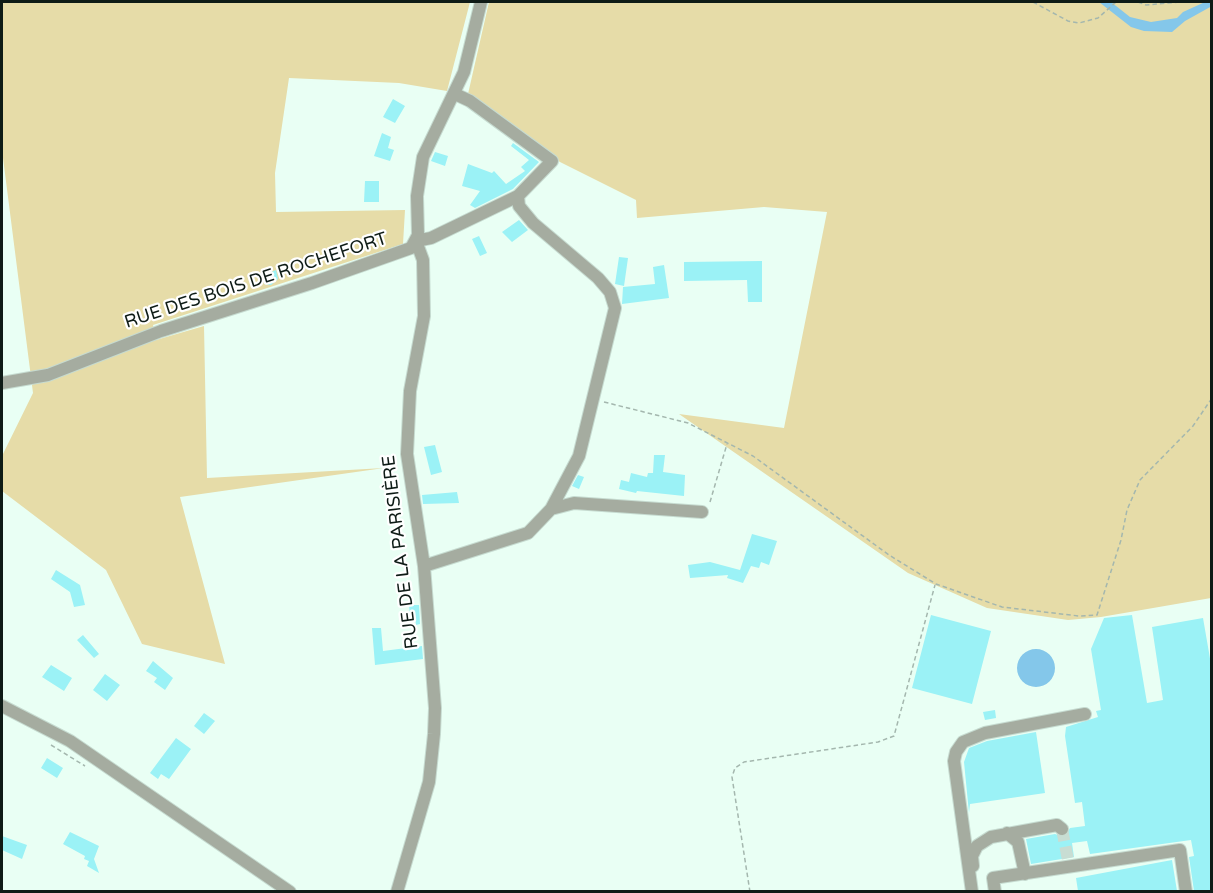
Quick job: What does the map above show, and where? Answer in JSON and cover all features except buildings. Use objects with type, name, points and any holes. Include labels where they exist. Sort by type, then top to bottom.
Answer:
[{"type":"street","name":"RUE DES BOIS DE ROCHEFORT","points":[[2,383],[33,380],[161,331],[385,259],[411,248],[416,242],[418,182],[423,157],[464,72],[481,2]]},
{"type":"street","points":[[416,242],[431,238],[518,196],[552,160],[470,101],[455,94]]},
{"type":"street","points":[[424,566],[528,533],[551,509],[579,456],[615,308],[610,292],[598,278],[533,223],[519,206],[518,196]]},
{"type":"street","name":"RUE DE LA PARISIÈRE","points":[[397,891],[423,806],[433,758],[435,708],[424,566],[406,454],[410,391],[424,316],[423,260],[416,242]]},
{"type":"street","points":[[551,509],[574,503],[702,512]]},
{"type":"street","points":[[2,706],[70,741],[290,891]]},
{"type":"street","points":[[973,891],[954,761],[963,742],[985,733],[1085,714]]},
{"type":"street","points":[[973,891],[972,856],[977,846],[991,837],[1007,833],[1057,825],[1062,829]]},
{"type":"street","points":[[1007,833],[1012,836],[1020,848],[1025,873]]},
{"type":"street","points":[[995,891],[993,878],[1068,863],[1180,849],[1186,891]]},
{"type":"path","points":[[1033,2],[1068,21],[1079,23],[1098,18],[1116,2]]},
{"type":"path","points":[[1138,2],[1146,5],[1180,2]]},
{"type":"path","points":[[593,398],[619,408],[688,423],[753,456],[889,555],[936,584],[1002,607],[1079,616],[1097,615],[1121,540],[1127,510],[1140,480],[1193,426],[1212,398]]},
{"type":"path","points":[[702,512],[712,499],[728,443]]},
{"type":"path","points":[[750,891],[732,777],[735,768],[744,762],[878,742],[894,736],[936,584]]},
{"type":"shaded area","points":[[2,2],[470,2],[447,91],[399,83],[289,78],[275,173],[276,212],[405,210],[403,244],[153,325],[156,340],[204,326],[207,478],[384,468],[180,497],[225,664],[142,644],[106,570],[2,491],[2,456],[33,393],[2,150]]},
{"type":"shaded area","points":[[489,2],[1211,2],[1211,598],[1101,617],[1068,620],[987,608],[908,573],[679,414],[784,428],[827,212],[764,207],[637,218],[636,200],[560,162],[468,94]]},
{"type":"water","points":[[1099,2],[1111,2],[1130,17],[1151,22],[1177,18],[1183,12],[1205,2],[1211,2],[1212,6],[1185,21],[1172,32],[1144,31],[1131,27]]},
{"type":"water","points":[[1036,649],[1043,650],[1049,655],[1054,661],[1054,675],[1049,681],[1043,686],[1036,687],[1029,686],[1023,681],[1018,675],[1017,668],[1018,661],[1023,655],[1029,650]]},
{"type":"tunnel","points":[[1062,829],[1068,860]]}]
